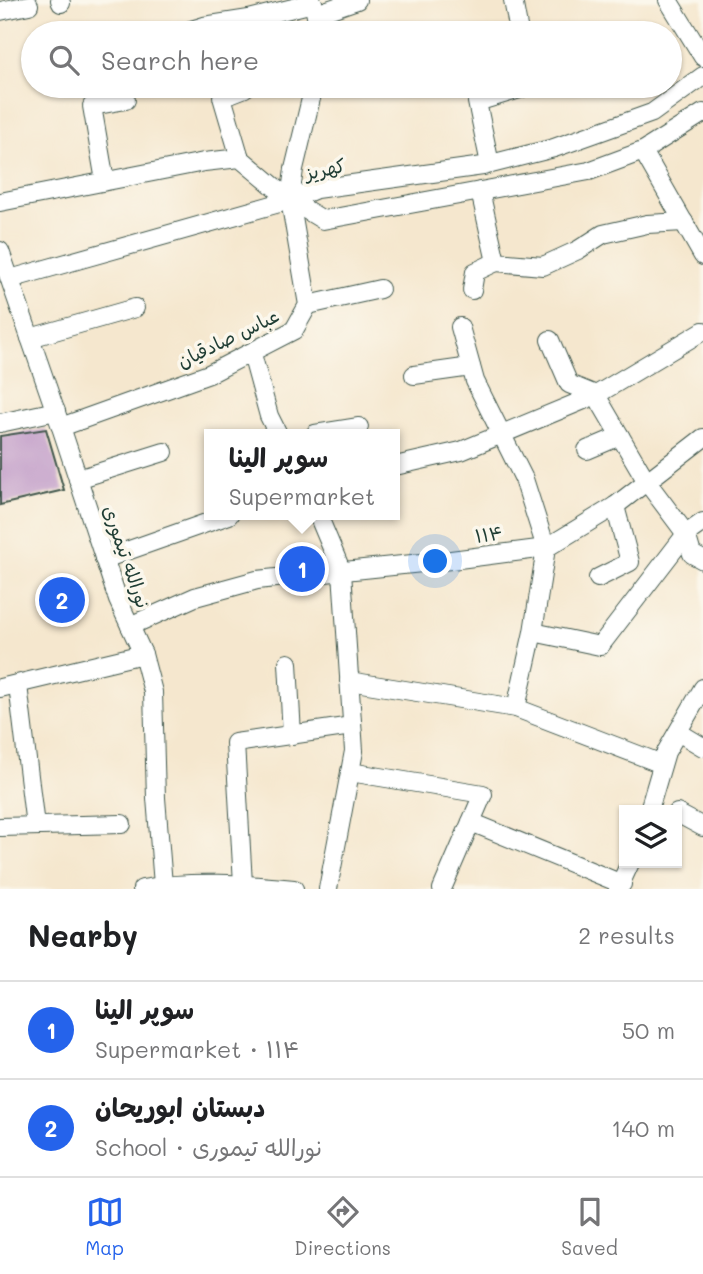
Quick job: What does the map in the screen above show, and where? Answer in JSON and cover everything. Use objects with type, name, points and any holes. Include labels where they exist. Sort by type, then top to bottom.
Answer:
[{"type":"street","points":[[236,21],[357,0]]},
{"type":"street","points":[[513,0],[517,21]]},
{"type":"street","points":[[668,0],[681,21]]},
{"type":"street","points":[[0,11],[29,5]]},
{"type":"street","points":[[682,23],[703,57]]},
{"type":"street","name":"کهریز","points":[[682,85],[703,76]]},
{"type":"street","points":[[222,98],[240,158],[290,200]]},
{"type":"street","points":[[311,98],[294,169],[290,200],[308,305],[380,289]]},
{"type":"street","points":[[490,98],[477,102],[490,164]]},
{"type":"street","name":"کهریز","points":[[290,200],[316,189],[490,164],[554,148],[652,113],[662,98]]},
{"type":"street","points":[[105,181],[92,106],[126,100]]},
{"type":"street","name":"کهریز","points":[[290,200],[323,220],[589,171],[643,151],[703,113]]},
{"type":"street","points":[[643,151],[703,256]]},
{"type":"street","points":[[0,202],[204,162],[240,158]]},
{"type":"street","points":[[480,191],[496,262]]},
{"type":"street","points":[[10,279],[290,200]]},
{"type":"street","points":[[472,290],[475,272],[496,262],[543,266],[578,250],[603,234],[647,224],[684,222]]},
{"type":"street","name":"نورالله تیموری","points":[[0,251],[118,600],[143,654],[153,692],[156,798],[163,886]]},
{"type":"street","name":"عباس صادقیان","points":[[0,423],[58,419],[209,374],[295,330],[308,305]]},
{"type":"street","points":[[30,338],[135,308]]},
{"type":"street","points":[[460,327],[475,382],[524,479],[546,548],[533,632],[516,708]]},
{"type":"street","points":[[400,465],[460,451],[596,395],[703,331]]},
{"type":"street","points":[[550,340],[569,384],[596,395],[647,482],[686,534],[692,554],[703,560]]},
{"type":"street","points":[[252,354],[276,429]]},
{"type":"street","points":[[414,375],[471,367]]},
{"type":"street","points":[[342,429],[359,426]]},
{"type":"street","points":[[587,450],[620,436]]},
{"type":"street","name":"۱۱۴","points":[[130,626],[195,597],[257,580],[546,548],[615,506],[703,438]]},
{"type":"street","points":[[78,480],[164,452]]},
{"type":"street","points":[[598,578],[630,562],[615,506]]},
{"type":"street","points":[[104,559],[215,520]]},
{"type":"street","points":[[320,520],[341,572],[354,751],[328,889]]},
{"type":"street","points":[[533,632],[600,646],[686,534],[703,522]]},
{"type":"street","points":[[35,826],[9,687],[143,654]]},
{"type":"street","points":[[288,663],[292,735]]},
{"type":"street","points":[[349,681],[516,708],[662,764]]},
{"type":"street","points":[[650,805],[666,752],[703,688]]},
{"type":"street","points":[[243,884],[235,743],[352,726]]},
{"type":"street","points":[[678,732],[703,747]]},
{"type":"street","points":[[350,772],[483,794],[442,889]]},
{"type":"street","points":[[682,816],[703,827]]},
{"type":"street","points":[[471,822],[620,887],[628,868]]},
{"type":"street","points":[[0,827],[122,824]]},
{"type":"street","points":[[142,889],[223,883],[294,889]]},
{"type":"building","points":[[46,429],[64,490],[0,505],[0,436]]},
{"type":"place","name":"سوپر الینا","points":[[302,569]]},
{"type":"place","name":"دبستان ابوریحان","points":[[62,600]]}]
